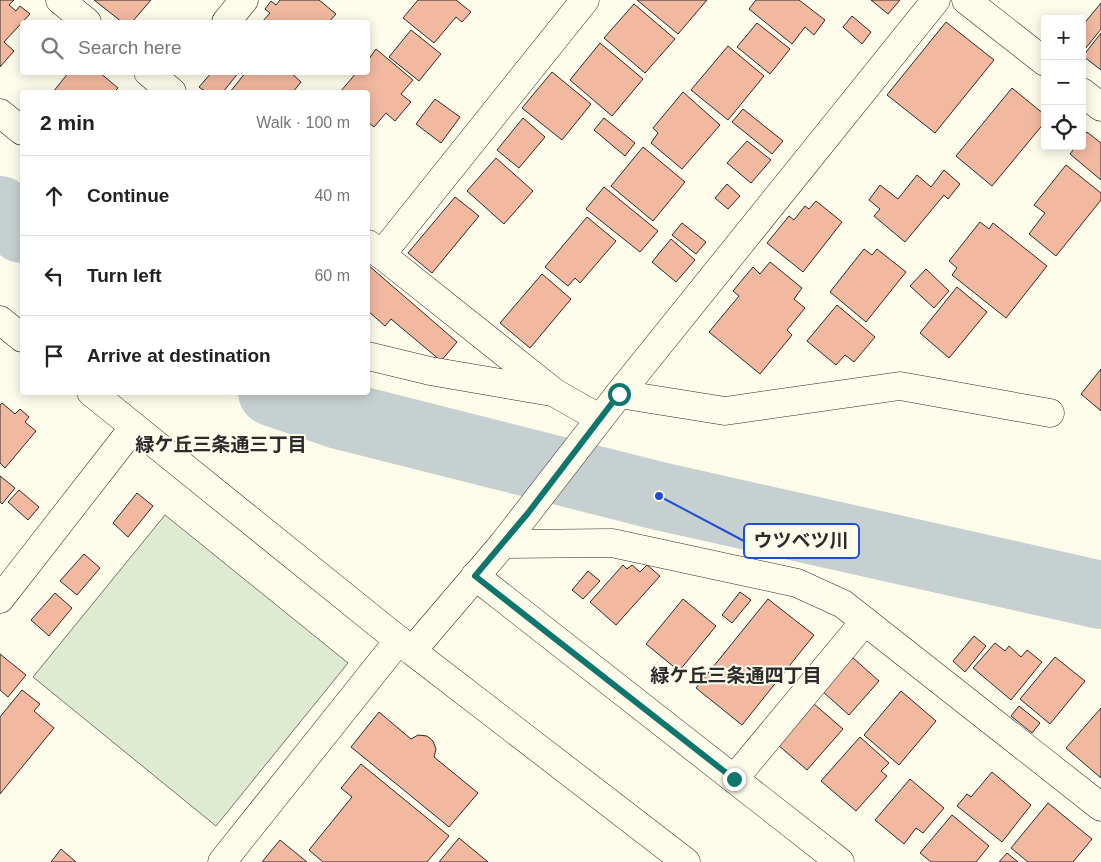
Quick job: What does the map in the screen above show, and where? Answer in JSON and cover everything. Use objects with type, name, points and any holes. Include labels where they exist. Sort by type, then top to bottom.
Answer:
[{"type":"street","points":[[60,0],[85,20]]},
{"type":"street","points":[[228,20],[244,0]]},
{"type":"street","points":[[585,0],[374,249],[555,393],[593,426]]},
{"type":"street","points":[[222,862],[405,646],[475,576],[503,544],[593,426],[936,0]]},
{"type":"street","points":[[966,0],[1042,60]]},
{"type":"street","points":[[154,75],[176,85]]},
{"type":"street","points":[[1086,95],[1101,107]]},
{"type":"street","points":[[0,113],[20,129]]},
{"type":"street","points":[[0,320],[20,336]]},
{"type":"street","points":[[370,356],[430,371],[555,393]]},
{"type":"street","points":[[619,394],[725,411],[900,386],[1050,413]]},
{"type":"street","points":[[95,395],[405,646],[655,852],[686,862]]},
{"type":"street","points":[[0,598],[134,427]]},
{"type":"street","points":[[503,544],[612,543],[797,583],[843,604],[1101,807]]},
{"type":"street","points":[[475,576],[840,862]]},
{"type":"street","points":[[734,779],[865,621]]},
{"type":"green space","points":[[165,515],[348,663],[216,826],[33,677]]},
{"type":"building","points":[[0,0],[14,0],[9,5],[16,11],[20,6],[30,14],[24,20],[20,20],[20,25],[4,42],[14,51],[0,67]]},
{"type":"building","points":[[94,0],[151,0],[134,20],[119,20]]},
{"type":"building","points":[[280,0],[319,0],[336,14],[331,20],[264,20],[270,13],[265,9],[271,1],[276,5]]},
{"type":"building","points":[[418,0],[456,0],[471,12],[462,22],[456,17],[434,43],[403,18]]},
{"type":"building","points":[[637,0],[707,0],[678,34]]},
{"type":"building","points":[[756,0],[799,0],[825,20],[814,35],[805,27],[792,44],[749,9]]},
{"type":"building","points":[[871,0],[900,0],[888,14]]},
{"type":"building","points":[[1101,3],[1101,29],[1086,48],[1086,21]]},
{"type":"building","points":[[634,4],[675,39],[645,73],[604,38]]},
{"type":"building","points":[[852,16],[871,32],[862,44],[843,27]]},
{"type":"building","points":[[946,22],[994,60],[935,133],[887,95]]},
{"type":"building","points":[[757,23],[790,49],[770,74],[737,47]]},
{"type":"building","points":[[411,30],[441,54],[419,81],[389,57]]},
{"type":"building","points":[[1101,33],[1101,70],[1086,58],[1086,52]]},
{"type":"building","points":[[600,43],[643,79],[612,116],[570,80]]},
{"type":"building","points":[[728,46],[764,76],[728,120],[691,90]]},
{"type":"building","points":[[376,49],[413,80],[401,94],[411,102],[395,121],[386,113],[374,127],[370,124],[370,90],[342,90],[354,75],[370,75],[370,57]]},
{"type":"building","points":[[552,72],[591,104],[562,140],[522,108]]},
{"type":"building","points":[[67,75],[103,75],[118,88],[116,90],[55,90]]},
{"type":"building","points":[[209,75],[237,75],[225,90],[203,90],[199,87]]},
{"type":"building","points":[[244,75],[293,75],[301,82],[295,90],[232,90]]},
{"type":"building","points":[[1012,88],[1041,112],[1041,127],[992,186],[956,156]]},
{"type":"building","points":[[683,92],[720,125],[682,169],[651,143],[658,133],[653,128]]},
{"type":"building","points":[[435,99],[460,117],[441,143],[416,124]]},
{"type":"building","points":[[743,109],[783,141],[772,154],[732,122]]},
{"type":"building","points":[[523,118],[545,137],[519,168],[497,150]]},
{"type":"building","points":[[604,118],[635,143],[625,156],[594,130]]},
{"type":"building","points":[[1087,132],[1101,143],[1101,180],[1070,154],[1073,150],[1086,150]]},
{"type":"building","points":[[747,141],[771,160],[751,183],[727,163]]},
{"type":"building","points":[[643,147],[685,182],[653,221],[611,186]]},
{"type":"building","points":[[496,158],[533,191],[504,224],[467,191]]},
{"type":"building","points":[[1066,165],[1101,193],[1101,200],[1056,256],[1029,234],[1045,213],[1034,205]]},
{"type":"building","points":[[944,170],[960,184],[948,199],[944,195],[905,242],[874,216],[880,209],[869,200],[880,185],[898,199],[917,175],[931,187]]},
{"type":"building","points":[[727,184],[740,196],[728,209],[715,198]]},
{"type":"building","points":[[604,187],[658,231],[640,252],[586,209]]},
{"type":"building","points":[[455,197],[479,216],[432,273],[408,253]]},
{"type":"building","points":[[816,201],[842,222],[803,272],[767,243],[789,216],[794,220],[805,206],[809,209]]},
{"type":"building","points":[[587,217],[616,241],[580,283],[575,278],[568,286],[545,267]]},
{"type":"building","points":[[980,222],[989,229],[993,223],[1047,266],[1006,318],[952,275],[957,268],[949,261]]},
{"type":"building","points":[[682,223],[706,242],[696,254],[672,235]]},
{"type":"building","points":[[671,239],[695,260],[676,282],[652,262]]},
{"type":"building","points":[[864,249],[872,255],[877,249],[906,272],[866,322],[830,292]]},
{"type":"building","points":[[770,262],[802,288],[794,299],[805,308],[787,330],[792,335],[760,374],[709,332],[739,296],[733,291],[753,267],[760,274]]},
{"type":"building","points":[[370,267],[457,342],[441,361],[391,319],[385,326],[370,313]]},
{"type":"building","points":[[926,269],[949,291],[934,308],[910,286]]},
{"type":"building","points":[[542,274],[571,299],[530,348],[500,323]]},
{"type":"building","points":[[957,287],[987,312],[949,358],[920,333]]},
{"type":"building","points":[[837,305],[875,337],[854,362],[845,355],[836,365],[807,341]]},
{"type":"building","points":[[1101,369],[1101,411],[1081,394]]},
{"type":"building","points":[[2,403],[15,414],[20,409],[29,417],[25,422],[36,431],[5,468],[0,463],[0,405]]},
{"type":"building","points":[[0,476],[15,488],[2,504],[0,502]]},
{"type":"building","points":[[19,490],[39,507],[28,520],[8,502]]},
{"type":"building","points":[[137,493],[153,506],[128,537],[113,523]]},
{"type":"building","points":[[84,554],[100,568],[77,595],[60,581]]},
{"type":"building","points":[[623,565],[627,569],[632,565],[640,572],[647,565],[660,576],[616,625],[590,602]]},
{"type":"building","points":[[588,571],[600,581],[583,599],[572,590]]},
{"type":"building","points":[[740,592],[751,600],[732,623],[722,615]]},
{"type":"building","points":[[55,593],[72,608],[49,636],[31,620]]},
{"type":"building","points":[[683,599],[716,626],[679,671],[646,644]]},
{"type":"building","points":[[768,599],[814,635],[742,725],[696,688]]},
{"type":"building","points":[[974,636],[986,646],[965,672],[953,661]]},
{"type":"building","points":[[995,643],[1005,651],[1009,646],[1021,657],[1027,650],[1042,662],[1011,700],[973,668]]},
{"type":"building","points":[[0,654],[26,675],[8,697],[0,690]]},
{"type":"building","points":[[852,657],[879,681],[849,715],[822,691]]},
{"type":"building","points":[[1055,657],[1085,681],[1050,724],[1020,699]]},
{"type":"building","points":[[22,690],[40,704],[34,711],[54,728],[0,794],[0,717]]},
{"type":"building","points":[[901,691],[936,721],[899,765],[864,735]]},
{"type":"building","points":[[814,704],[843,729],[807,770],[778,745]]},
{"type":"building","points":[[1019,706],[1040,723],[1032,733],[1011,716]]},
{"type":"building","points":[[1101,708],[1101,778],[1066,748]]},
{"type":"building","points":[[379,712],[411,739],[418,735],[427,736],[433,741],[436,749],[434,757],[478,793],[449,827],[351,747]]},
{"type":"building","points":[[860,737],[889,763],[881,771],[887,776],[856,811],[821,781]]},
{"type":"building","points":[[361,764],[449,836],[427,862],[323,862],[309,850],[352,797],[341,788]]},
{"type":"building","points":[[992,772],[1031,805],[1002,842],[957,806],[967,794],[971,797]]},
{"type":"building","points":[[910,779],[944,808],[923,833],[916,828],[904,844],[875,820]]},
{"type":"building","points":[[1048,803],[1092,839],[1073,862],[1028,862],[1011,848]]},
{"type":"building","points":[[952,815],[989,846],[976,862],[931,862],[920,853]]},
{"type":"building","points":[[459,838],[488,862],[439,862]]},
{"type":"building","points":[[280,840],[307,862],[262,862]]},
{"type":"building","points":[[61,849],[76,862],[51,862]]},
{"type":"building","points":[[1007,853],[1018,862],[999,862]]},
{"type":"waterway","points":[[0,210],[20,227]]},
{"type":"waterway","points":[[281,395],[339,415],[659,496],[1101,595]]},
{"type":"place","name":"ウツベツ川","points":[[659,496]]},
{"type":"district","name":"緑ケ丘三条通三丁目","points":[[221,444]]},
{"type":"district","name":"緑ケ丘三条通四丁目","points":[[736,675]]},
{"type":"route","points":[[619,394],[528,513],[475,576],[734,779]]}]
